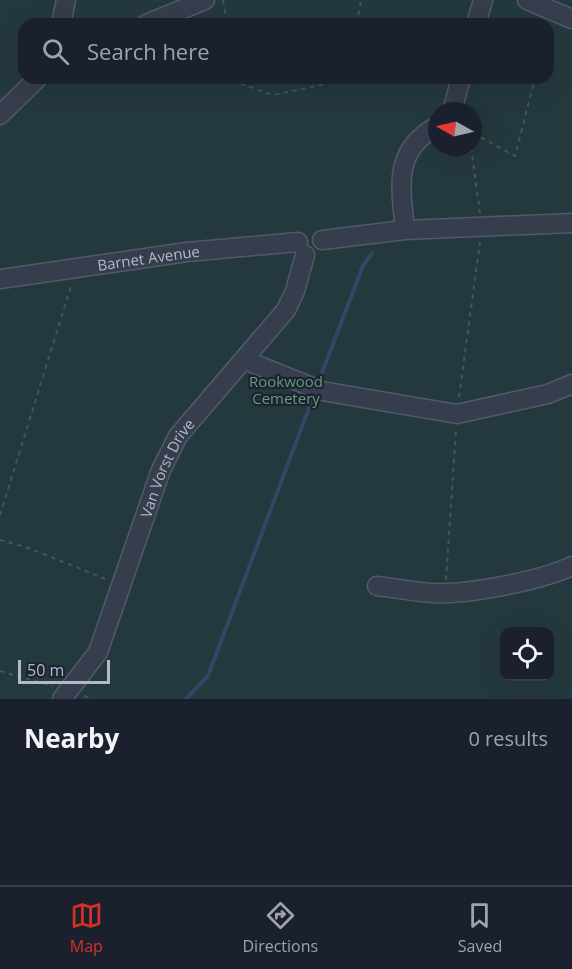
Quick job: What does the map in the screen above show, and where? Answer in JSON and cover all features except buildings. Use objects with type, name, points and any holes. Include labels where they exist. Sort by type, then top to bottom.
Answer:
[{"type":"street","points":[[62,18],[66,0]]},
{"type":"street","points":[[161,18],[205,0]]},
{"type":"street","points":[[478,18],[483,0]]},
{"type":"street","points":[[527,0],[572,20]]},
{"type":"street","points":[[0,115],[32,84]]},
{"type":"street","points":[[454,102],[459,84]]},
{"type":"street","points":[[405,230],[401,169],[421,138],[428,133]]},
{"type":"street","name":"Barnet Avenue","points":[[0,279],[77,270],[187,252],[302,249],[302,235],[309,232],[317,234],[322,240],[405,230],[572,223]]},
{"type":"street","name":"Van Vorst Drive","points":[[66,695],[98,652],[119,584],[161,470],[178,435],[286,310],[295,291],[302,249]]},
{"type":"street","points":[[245,360],[315,389],[457,414],[538,397],[572,384]]},
{"type":"street","points":[[377,586],[445,592],[493,587],[551,576],[572,566]]},
{"type":"path","points":[[223,0],[226,18]]},
{"type":"path","points":[[358,18],[361,0]]},
{"type":"path","points":[[242,84],[273,95],[322,84]]},
{"type":"path","points":[[482,138],[515,156],[533,84]]},
{"type":"path","points":[[445,592],[457,414],[482,227],[472,156]]},
{"type":"path","points":[[0,515],[77,270]]},
{"type":"path","points":[[0,540],[26,547],[119,584]]},
{"type":"path","points":[[0,671],[66,695],[93,699]]},
{"type":"green space","name":"Rookwood Cemetery","points":[[0,0],[572,0],[572,699],[0,699]]},
{"type":"waterway","points":[[318,383],[363,266],[372,253]]},
{"type":"waterway","points":[[186,699],[208,676],[315,392]]}]
